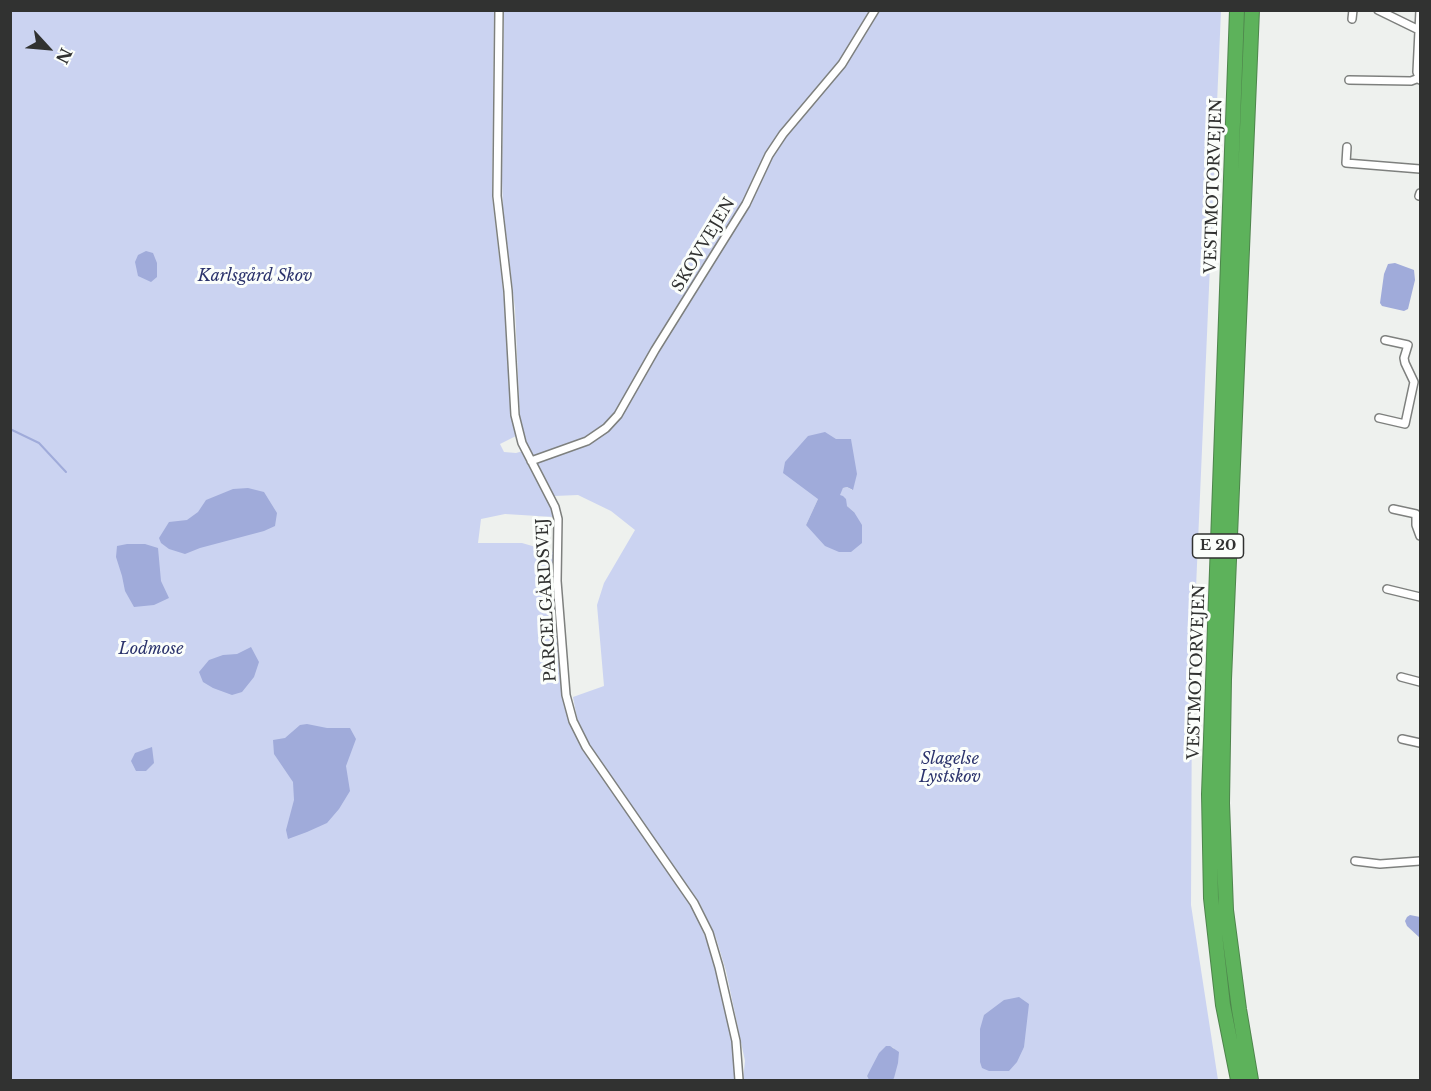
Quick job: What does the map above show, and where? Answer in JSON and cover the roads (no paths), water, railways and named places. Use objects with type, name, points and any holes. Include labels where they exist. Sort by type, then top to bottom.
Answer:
[{"type":"highway","name":"VESTMOTORVEJEN","points":[[1237,10],[1209,794],[1211,898],[1223,1005],[1238,1080]]},
{"type":"highway","name":"VESTMOTORVEJEN","points":[[1251,1080],[1226,910],[1222,803],[1224,679],[1252,10]]},
{"type":"street","name":"PARCELGÅRDSVEJ","points":[[500,10],[497,196],[508,291],[515,415],[522,443],[555,507],[558,519],[557,581],[566,695],[573,721],[586,747],[694,903],[708,933],[719,967],[736,1041],[739,1080]]},
{"type":"street","name":"SKOVVEJEN","points":[[531,461],[587,441],[606,428],[618,415],[746,204],[769,155],[783,134],[842,64],[875,10]]},
{"type":"street","points":[[1352,19],[1353,10]]},
{"type":"street","points":[[1378,10],[1419,30]]},
{"type":"street","points":[[1349,80],[1411,81],[1420,79],[1417,72],[1420,10]]},
{"type":"street","points":[[1347,147],[1346,163],[1420,169]]},
{"type":"street","points":[[1379,418],[1405,424],[1417,381],[1405,363],[1404,358],[1408,345],[1385,340]]},
{"type":"street","points":[[1393,509],[1416,514],[1416,525],[1420,537]]},
{"type":"street","points":[[1387,589],[1420,597]]},
{"type":"street","points":[[1401,677],[1420,682]]},
{"type":"street","points":[[1402,739],[1420,743]]},
{"type":"street","points":[[1355,861],[1380,864],[1420,861]]},
{"type":"waterway","points":[[10,429],[39,443],[66,472]]},
{"type":"park label","name":"Karlsgård Skov","points":[[255,276]]},
{"type":"park label","name":"Lodmose","points":[[151,649]]},
{"type":"park label","name":"Slagelse Lystskov","points":[[950,768]]}]
